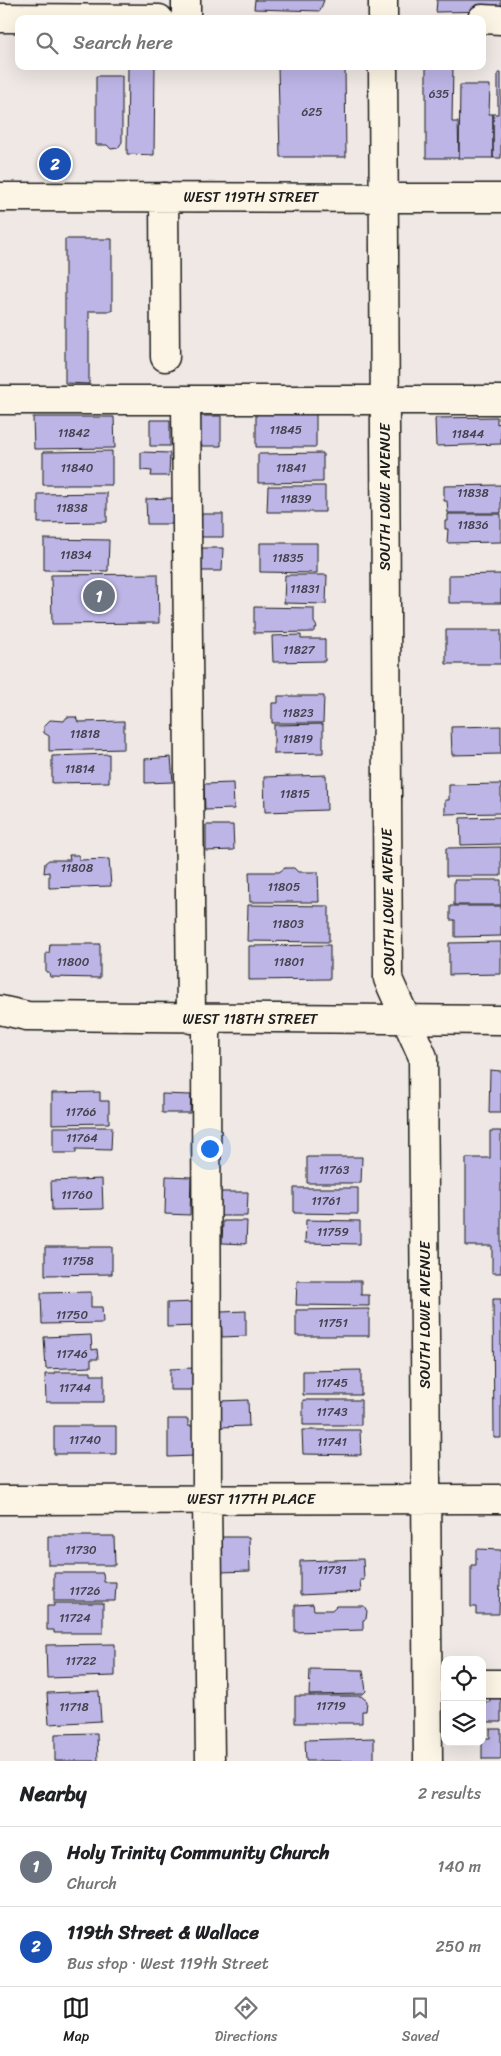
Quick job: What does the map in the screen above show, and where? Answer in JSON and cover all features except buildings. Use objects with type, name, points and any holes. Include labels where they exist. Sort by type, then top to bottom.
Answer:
[{"type":"street","points":[[186,0],[186,15]]},
{"type":"street","points":[[383,0],[383,15]]},
{"type":"street","points":[[0,18],[15,18]]},
{"type":"street","points":[[486,20],[501,20]]},
{"type":"street","name":"SOUTH LOWE AVENUE","points":[[383,70],[388,978],[423,1057],[426,1498],[436,1684],[428,1761]]},
{"type":"street","name":"WEST 119TH STREET","points":[[0,197],[501,198]]},
{"type":"street","points":[[164,197],[165,357]]},
{"type":"street","points":[[0,400],[501,400]]},
{"type":"street","points":[[186,400],[199,1019],[210,1761]]},
{"type":"street","name":"WEST 118TH STREET","points":[[0,1010],[27,1016],[199,1019],[501,1020]]},
{"type":"street","name":"WEST 117TH PLACE","points":[[0,1500],[501,1498]]},
{"type":"street","points":[[486,1684],[501,1684]]},
{"type":"place","name":"119th Street & Wallace","points":[[55,164]]},
{"type":"place","name":"Holy Trinity Community Church","points":[[99,596]]}]
